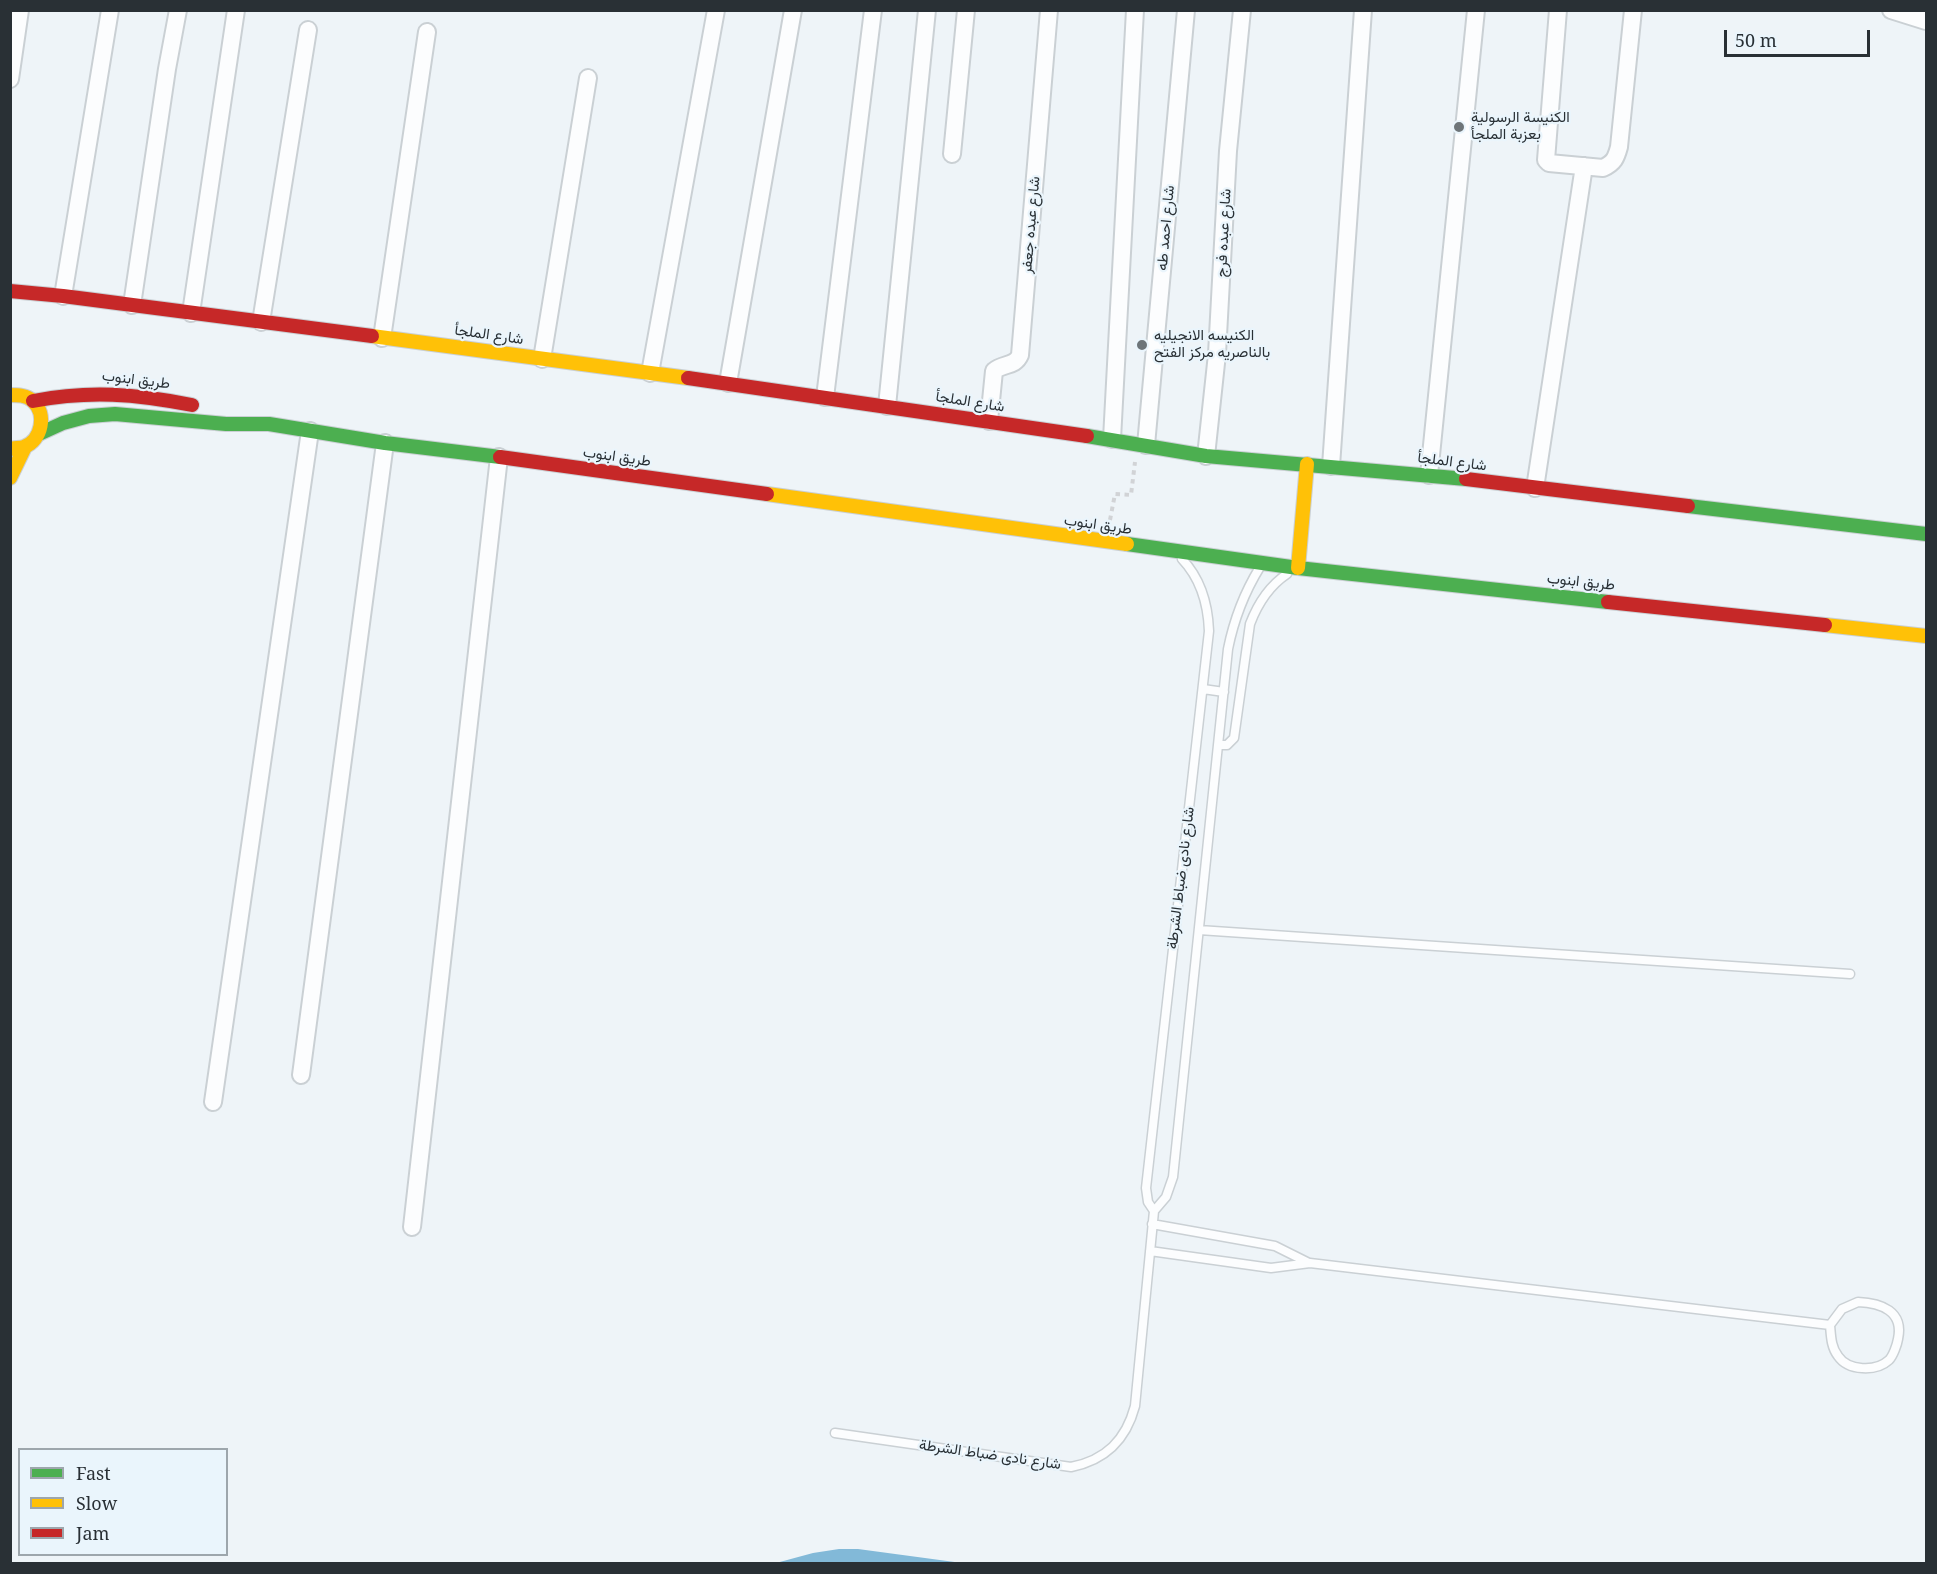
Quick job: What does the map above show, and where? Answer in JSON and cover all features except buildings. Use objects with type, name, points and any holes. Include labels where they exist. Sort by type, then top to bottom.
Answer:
[{"type":"main road","name":"شارع الملجأ","points":[[10,291],[728,383],[1146,445],[1307,472],[1331,466],[1429,475],[1926,534]]},
{"type":"main road","name":"طريق ابنوب","points":[[33,401],[85,392],[112,392],[211,408],[269,424],[384,443],[499,457],[1107,543],[1298,568],[1926,636]]},
{"type":"main road","points":[[10,478],[26,447],[34,441],[42,425],[41,416],[33,401],[12,393]]},
{"type":"main road","name":"طريق ابنوب","points":[[39,434],[63,423],[88,416],[115,414],[226,424],[269,424]]},
{"type":"main road","points":[[10,449],[26,447]]},
{"type":"main road","points":[[1298,568],[1307,472]]},
{"type":"street","points":[[10,79],[20,10]]},
{"type":"street","points":[[63,296],[110,10]]},
{"type":"street","points":[[132,305],[178,10]]},
{"type":"street","points":[[191,313],[236,10]]},
{"type":"street","points":[[650,373],[716,10]]},
{"type":"street","points":[[728,383],[793,10]]},
{"type":"street","points":[[825,397],[873,10]]},
{"type":"street","points":[[887,406],[927,10]]},
{"type":"street","points":[[952,154],[966,10]]},
{"type":"street","name":"شارع عبده جعفر","points":[[989,422],[994,371],[1013,364],[1020,355],[1049,10]]},
{"type":"street","points":[[1112,440],[1135,10]]},
{"type":"street","name":"شارع احمد طه","points":[[1146,445],[1186,10]]},
{"type":"street","name":"شارع عبده فرج","points":[[1206,456],[1217,354],[1228,151],[1242,10]]},
{"type":"street","points":[[1331,466],[1363,10]]},
{"type":"street","points":[[1429,475],[1476,10]]},
{"type":"street","points":[[1558,10],[1546,160],[1549,163],[1603,168],[1611,165],[1616,159],[1633,10]]},
{"type":"street","points":[[1891,10],[1926,21]]},
{"type":"street","points":[[261,322],[308,30]]},
{"type":"street","points":[[382,338],[427,32]]},
{"type":"street","points":[[542,359],[588,78]]},
{"type":"street","points":[[1535,488],[1584,166]]},
{"type":"street","points":[[213,1102],[310,431]]},
{"type":"street","points":[[301,1075],[384,443]]},
{"type":"street","points":[[412,1227],[499,457]]},
{"type":"lane","name":"شارع نادى ضباط الشرطة","points":[[1154,1211],[1148,1202],[1146,1188],[1209,631],[1206,603],[1195,575],[1176,552]]},
{"type":"lane","name":"شارع نادى ضباط الشرطة","points":[[835,1434],[1071,1467],[1096,1459],[1108,1452],[1122,1437],[1132,1420],[1154,1211],[1166,1197],[1173,1177],[1228,649],[1243,598],[1263,563]]},
{"type":"lane","points":[[1218,745],[1227,745],[1234,738],[1250,624],[1256,610],[1272,586],[1298,568]]},
{"type":"lane","points":[[1203,689],[1224,692]]},
{"type":"lane","points":[[1199,930],[1850,974]]},
{"type":"lane","points":[[1152,1224],[1275,1246],[1310,1263]]},
{"type":"lane","points":[[1150,1251],[1271,1268],[1310,1263],[1830,1325]]},
{"type":"lane","points":[[1858,1302],[1875,1303],[1892,1311],[1900,1329],[1897,1344],[1889,1360],[1874,1367],[1855,1368],[1839,1358],[1831,1342],[1830,1325],[1842,1309],[1858,1302]]},
{"type":"path","points":[[1107,543],[1115,494],[1131,495],[1135,459]]},
{"type":"water","points":[[839,1549],[858,1549],[962,1563],[776,1563]]},
{"type":"traffic: fast","points":[[39,434],[63,423],[89,416],[115,414],[226,424],[269,424],[385,443],[500,457]]},
{"type":"traffic: fast","points":[[1087,436],[1206,456],[1466,479]]},
{"type":"traffic: fast","points":[[1688,506],[1926,534]]},
{"type":"traffic: fast","points":[[1127,544],[1298,568],[1608,602]]},
{"type":"traffic: slow","points":[[372,336],[688,378]]},
{"type":"traffic: slow","points":[[10,395],[25,396],[33,401],[41,419],[38,433],[30,444],[10,449]]},
{"type":"traffic: slow","points":[[10,478],[25,447]]},
{"type":"traffic: slow","points":[[1298,568],[1307,464]]},
{"type":"traffic: slow","points":[[767,494],[1127,544]]},
{"type":"traffic: slow","points":[[1825,625],[1926,636]]},
{"type":"traffic: jam","points":[[10,291],[372,336]]},
{"type":"traffic: jam","points":[[688,378],[1087,436]]},
{"type":"traffic: jam","points":[[33,401],[74,395],[113,395],[152,398],[192,405]]},
{"type":"traffic: jam","points":[[500,457],[767,494]]},
{"type":"traffic: jam","points":[[1466,479],[1688,506]]},
{"type":"traffic: jam","points":[[1608,602],[1825,625]]},
{"type":"place","name":"الكنيسة الرسولية بعزبة الملجأ","points":[[1459,127]]},
{"type":"place","name":"الكنيسه الانجيليه بالناصريه مركز الفتح","points":[[1142,345]]}]
